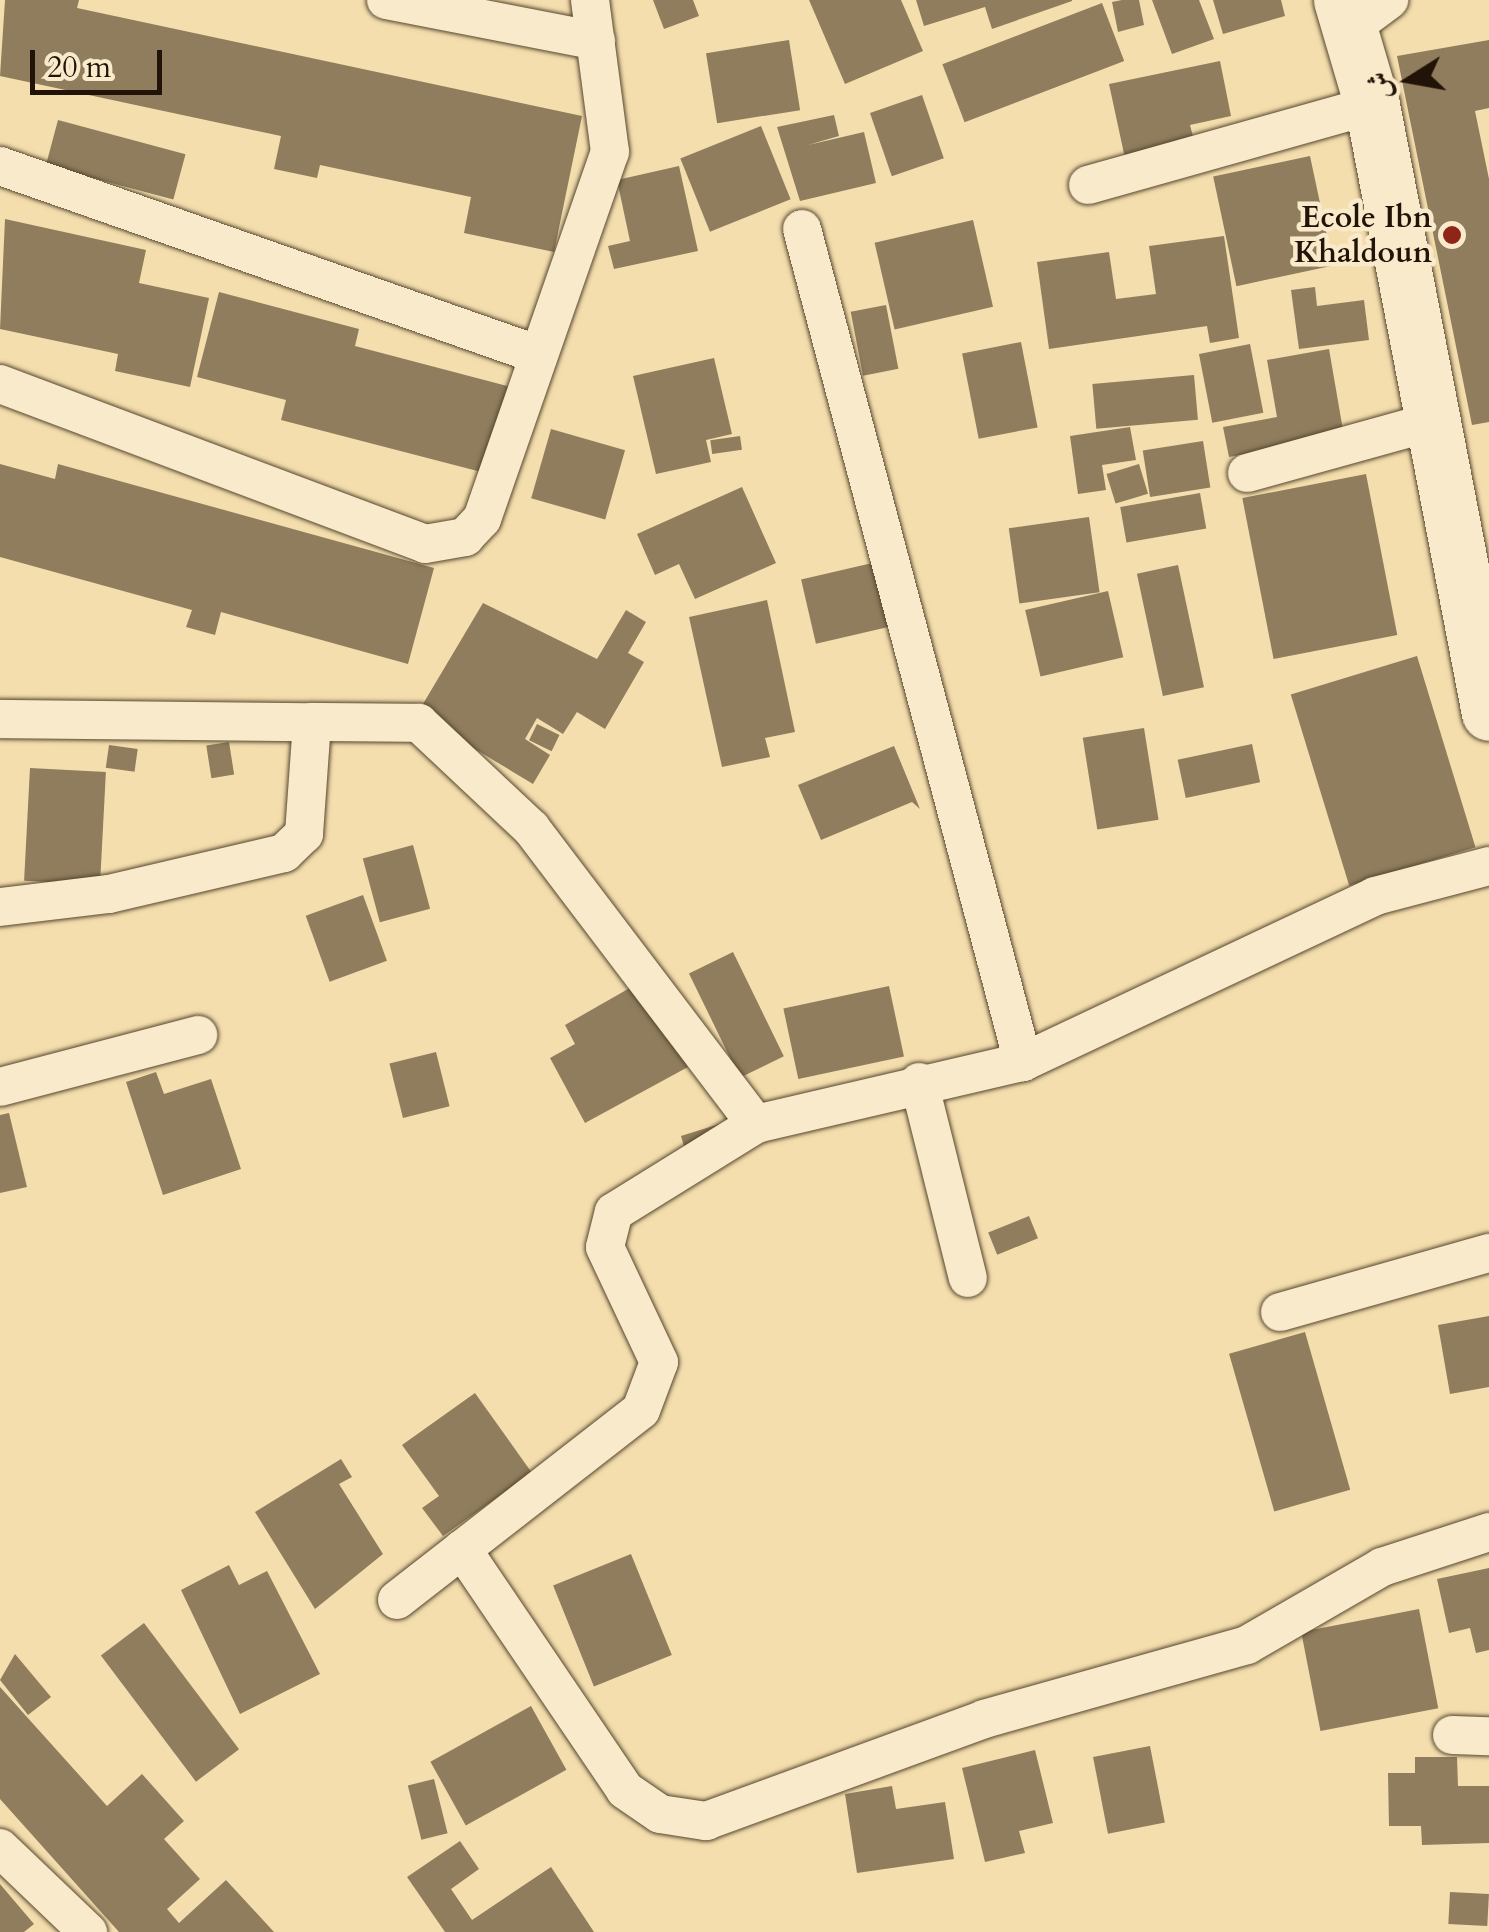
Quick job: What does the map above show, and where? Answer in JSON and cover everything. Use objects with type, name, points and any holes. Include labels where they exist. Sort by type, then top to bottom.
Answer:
[{"type":"street","points":[[386,0],[596,41]]},
{"type":"street","points":[[0,384],[425,544],[464,538],[482,519],[610,152],[590,0]]},
{"type":"street","points":[[1361,8],[1372,105],[1489,713]]},
{"type":"street","points":[[1088,184],[1372,105]]},
{"type":"street","points":[[0,166],[539,355]]},
{"type":"street","points":[[802,230],[1023,1062]]},
{"type":"street","points":[[1247,473],[1434,421]]},
{"type":"street","points":[[0,719],[405,719],[443,737],[532,828],[756,1124]]},
{"type":"street","points":[[0,907],[109,894],[284,853],[304,834],[312,722]]},
{"type":"street","points":[[397,1600],[641,1410],[659,1362],[604,1230],[614,1212],[756,1124],[919,1082],[1023,1062],[1375,896],[1489,866]]},
{"type":"street","points":[[0,1087],[198,1035]]},
{"type":"street","points":[[919,1082],[968,1278]]},
{"type":"street","points":[[1280,1312],[1489,1254]]},
{"type":"street","points":[[462,1549],[624,1790],[660,1814],[706,1821],[984,1719],[1247,1645],[1382,1567],[1489,1532]]},
{"type":"street","points":[[0,1848],[88,1932]]},
{"type":"building","points":[[5,0],[79,0],[77,8],[582,116],[554,252],[464,233],[471,197],[320,165],[317,178],[274,169],[281,136],[0,76]]},
{"type":"building","points":[[653,0],[693,0],[699,16],[664,29]]},
{"type":"building","points":[[809,0],[901,0],[923,51],[845,84]]},
{"type":"building","points":[[916,0],[1072,1],[992,29],[985,7],[924,26]]},
{"type":"building","points":[[1139,0],[1144,25],[1118,32],[1112,2]]},
{"type":"building","points":[[1152,0],[1199,0],[1214,39],[1172,54]]},
{"type":"building","points":[[1213,0],[1281,0],[1285,16],[1223,34]]},
{"type":"building","points":[[1102,3],[1124,61],[965,122],[942,64]]},
{"type":"building","points":[[789,40],[800,110],[717,123],[706,53]]},
{"type":"building","name":"Ecole Ibn Khaldoun","points":[[1489,40],[1489,108],[1475,111],[1489,179],[1489,422],[1472,425],[1397,56]]},
{"type":"building","points":[[1220,61],[1231,116],[1190,125],[1196,148],[1126,163],[1109,84]]},
{"type":"building","points":[[922,95],[944,158],[892,176],[870,113]]},
{"type":"building","points":[[834,115],[839,136],[808,145],[864,132],[876,183],[800,201],[777,127]]},
{"type":"building","points":[[58,120],[186,154],[173,200],[46,165]]},
{"type":"building","points":[[761,126],[791,199],[710,232],[680,159]]},
{"type":"building","points":[[1310,156],[1333,266],[1236,286],[1213,177]]},
{"type":"building","points":[[679,166],[698,251],[614,269],[608,246],[630,241],[617,180]]},
{"type":"building","points":[[5,219],[146,250],[139,283],[209,298],[190,387],[115,371],[118,354],[0,329]]},
{"type":"building","points":[[973,220],[993,307],[895,329],[875,243]]},
{"type":"building","points":[[1224,236],[1239,338],[1210,343],[1207,326],[1049,349],[1037,262],[1109,252],[1116,299],[1156,294],[1149,246]]},
{"type":"building","points":[[1315,287],[1317,306],[1364,300],[1369,340],[1299,349],[1291,290]]},
{"type":"building","points":[[219,292],[359,329],[355,346],[511,387],[489,474],[281,420],[286,400],[197,377]]},
{"type":"building","points":[[886,305],[898,369],[863,376],[851,312]]},
{"type":"building","points":[[1021,342],[1038,427],[979,439],[962,353]]},
{"type":"building","points":[[1250,344],[1263,413],[1212,423],[1199,354]]},
{"type":"building","points":[[1329,349],[1344,436],[1229,457],[1223,427],[1277,417],[1267,360]]},
{"type":"building","points":[[714,358],[732,434],[706,440],[711,462],[656,474],[633,376]]},
{"type":"building","points":[[1194,375],[1198,420],[1096,429],[1092,384]]},
{"type":"building","points":[[1130,427],[1136,460],[1102,465],[1106,490],[1078,494],[1070,436]]},
{"type":"building","points":[[551,429],[625,450],[605,519],[531,498]]},
{"type":"building","points":[[740,436],[742,450],[712,454],[710,440]]},
{"type":"building","points":[[1203,441],[1210,487],[1150,497],[1143,451]]},
{"type":"building","points":[[0,464],[55,479],[58,464],[434,568],[408,664],[221,612],[215,635],[186,627],[192,610],[0,557]]},
{"type":"building","points":[[1139,464],[1148,494],[1116,504],[1106,474]]},
{"type":"building","points":[[1366,474],[1397,635],[1274,659],[1242,498]]},
{"type":"building","points":[[742,487],[776,563],[695,599],[679,564],[655,575],[637,534]]},
{"type":"building","points":[[1200,493],[1206,528],[1126,543],[1120,507]]},
{"type":"building","points":[[1089,517],[1100,592],[1019,604],[1009,528]]},
{"type":"building","points":[[881,561],[896,625],[816,644],[801,579]]},
{"type":"building","points":[[1178,565],[1204,687],[1163,696],[1137,574]]},
{"type":"building","points":[[1108,591],[1123,657],[1040,676],[1025,610]]},
{"type":"building","points":[[767,600],[795,732],[765,738],[770,757],[722,767],[689,617]]},
{"type":"building","points":[[483,603],[597,659],[626,610],[646,622],[628,653],[644,662],[605,729],[577,712],[563,734],[537,718],[525,739],[550,755],[533,784],[417,714]]},
{"type":"building","points":[[1417,656],[1475,847],[1349,886],[1291,695]]},
{"type":"building","points":[[537,724],[559,735],[552,751],[529,740]]},
{"type":"building","points":[[1144,728],[1159,820],[1097,830],[1083,738]]},
{"type":"building","points":[[229,742],[234,775],[211,778],[206,746]]},
{"type":"building","points":[[1252,744],[1260,782],[1186,798],[1178,760]]},
{"type":"building","points":[[109,745],[138,749],[135,772],[106,768]]},
{"type":"building","points":[[894,746],[920,809],[912,802],[821,840],[798,785]]},
{"type":"building","points":[[30,768],[106,772],[100,885],[24,881]]},
{"type":"building","points":[[413,845],[430,909],[380,922],[363,858]]},
{"type":"building","points":[[363,895],[387,961],[330,982],[306,916]]},
{"type":"building","points":[[733,952],[784,1056],[740,1078],[689,973]]},
{"type":"building","points":[[642,981],[688,1067],[585,1123],[550,1058],[575,1044],[565,1025]]},
{"type":"building","points":[[889,986],[904,1056],[798,1079],[783,1008]]},
{"type":"building","points":[[436,1052],[450,1106],[403,1118],[389,1064]]},
{"type":"building","points":[[156,1072],[164,1094],[211,1079],[241,1169],[163,1195],[126,1082]]},
{"type":"building","points":[[9,1113],[27,1187],[0,1193],[0,1115]]},
{"type":"building","points":[[729,1121],[688,1160],[681,1136]]},
{"type":"building","points":[[1029,1216],[1038,1238],[997,1255],[988,1232]]},
{"type":"building","points":[[1489,1316],[1489,1387],[1450,1394],[1438,1325]]},
{"type":"building","points":[[1305,1332],[1350,1490],[1274,1511],[1229,1354]]},
{"type":"building","points":[[475,1393],[532,1473],[443,1536],[422,1508],[439,1496],[402,1445]]},
{"type":"building","points":[[341,1459],[352,1477],[339,1484],[383,1554],[315,1609],[255,1512]]},
{"type":"building","points":[[631,1554],[672,1655],[594,1687],[553,1585]]},
{"type":"building","points":[[229,1565],[239,1585],[267,1571],[320,1674],[240,1714],[181,1590]]},
{"type":"building","points":[[1489,1568],[1489,1650],[1476,1653],[1470,1628],[1449,1633],[1437,1579]]},
{"type":"building","points":[[1419,1609],[1438,1708],[1320,1731],[1301,1632]]},
{"type":"building","points":[[144,1623],[239,1749],[196,1782],[101,1655]]},
{"type":"building","points":[[15,1654],[51,1697],[28,1715],[0,1680]]},
{"type":"building","points":[[0,1687],[107,1806],[142,1774],[184,1821],[164,1839],[200,1879],[167,1909],[179,1923],[226,1880],[274,1932],[119,1932],[0,1799]]},
{"type":"building","points":[[531,1706],[566,1770],[466,1826],[430,1762]]},
{"type":"building","points":[[1150,1746],[1165,1823],[1108,1834],[1093,1757]]},
{"type":"building","points":[[1035,1750],[1053,1823],[1019,1831],[1025,1853],[985,1862],[962,1768]]},
{"type":"building","points":[[1415,1757],[1457,1757],[1458,1786],[1489,1786],[1489,1843],[1422,1845],[1421,1826],[1389,1826],[1388,1773],[1415,1773]]},
{"type":"building","points":[[434,1779],[448,1833],[421,1840],[408,1786]]},
{"type":"building","points":[[892,1786],[896,1809],[945,1802],[954,1859],[857,1873],[845,1794]]},
{"type":"building","points":[[460,1841],[479,1869],[451,1889],[472,1920],[551,1867],[594,1932],[445,1932],[407,1877]]},
{"type":"building","points":[[0,1884],[34,1924],[24,1932],[0,1932]]},
{"type":"building","points":[[1450,1892],[1489,1894],[1487,1926],[1448,1924]]},
{"type":"place","name":"Ecole Ibn Khaldoun","points":[[1452,235]]}]
